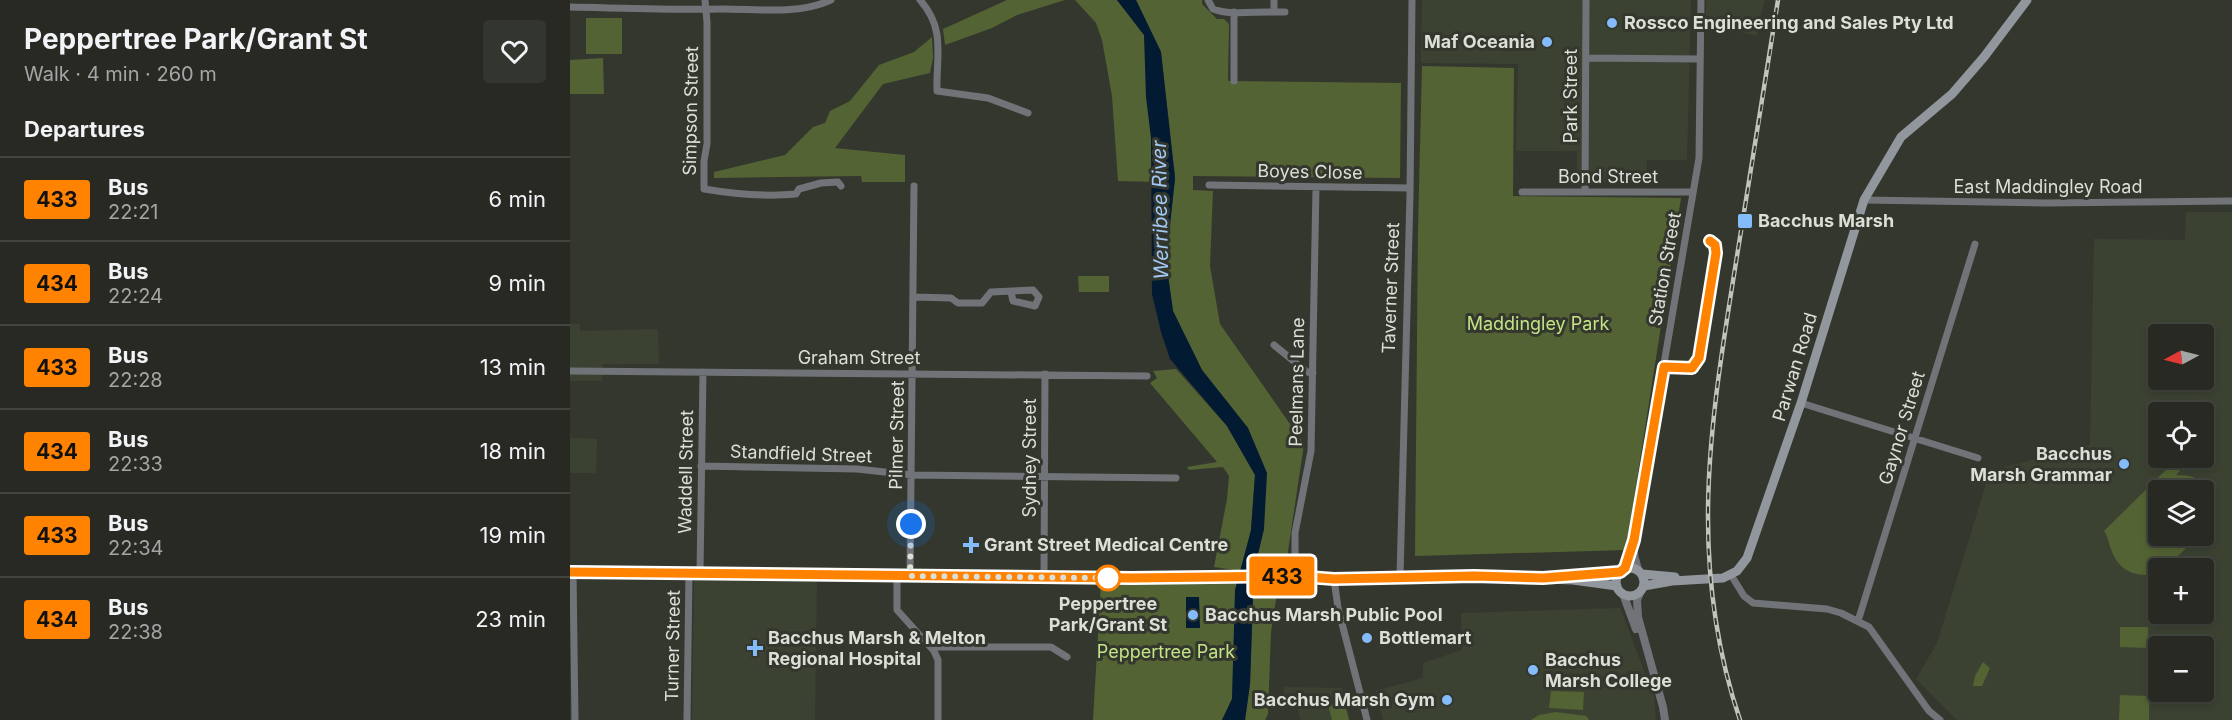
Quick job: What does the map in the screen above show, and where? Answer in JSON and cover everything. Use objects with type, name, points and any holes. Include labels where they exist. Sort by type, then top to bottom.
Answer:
[{"type":"main road","name":"Parwan Road","points":[[1731,575],[1743,564],[1751,550],[1802,403],[1864,200],[1900,137],[1952,94],[1984,57],[2027,0]]},
{"type":"main road","points":[[1543,578],[1632,567],[1641,572],[1698,579],[1720,579],[1731,575]]},
{"type":"main road","points":[[1620,590],[1616,580],[1622,570]]},
{"type":"main road","points":[[572,572],[1044,578],[1295,576],[1334,579],[1543,578],[1600,583],[1632,596],[1642,588],[1698,579]]},
{"type":"main road","points":[[1641,572],[1642,588]]},
{"type":"street","name":"Simpson Street","points":[[705,0],[707,144],[704,161],[704,189],[724,194],[784,195],[796,194],[799,189],[821,183],[838,183],[841,186]]},
{"type":"street","points":[[570,8],[706,11],[816,7],[831,0]]},
{"type":"street","points":[[920,0],[934,21],[937,34],[938,91],[988,98],[1028,113]]},
{"type":"street","points":[[1208,0],[1213,9],[1221,12],[1285,12]]},
{"type":"street","points":[[1274,0],[1274,12]]},
{"type":"street","name":"Taverner Street","points":[[1400,577],[1410,189],[1412,0]]},
{"type":"street","name":"Park Street","points":[[1586,0],[1586,192]]},
{"type":"street","name":"Station Street","points":[[1622,570],[1634,540],[1699,158],[1701,0]]},
{"type":"street","points":[[1234,12],[1234,81]]},
{"type":"street","points":[[1586,58],[1700,59]]},
{"type":"street","name":"Pilmer Street","points":[[910,576],[914,186]]},
{"type":"street","name":"Boyes Close","points":[[1209,186],[1410,189]]},
{"type":"street","name":"Peelmans Lane","points":[[1295,576],[1295,534],[1311,451],[1316,187]]},
{"type":"street","name":"Bond Street","points":[[1522,192],[1693,192]]},
{"type":"street","name":"East Maddingley Road","points":[[1864,200],[2046,203],[2232,201]]},
{"type":"street","name":"Gaynor Street","points":[[1858,621],[1975,244]]},
{"type":"street","points":[[914,297],[951,298],[958,303],[982,303],[991,292],[1011,292]]},
{"type":"street","points":[[1274,345],[1307,372],[1313,373]]},
{"type":"street","name":"Graham Street","points":[[570,371],[1147,376]]},
{"type":"street","name":"Waddell Street","points":[[700,573],[703,372]]},
{"type":"street","name":"Sydney Street","points":[[1044,578],[1045,374]]},
{"type":"street","points":[[1802,403],[1978,458]]},
{"type":"street","name":"Standfield Street","points":[[701,466],[857,469],[912,475],[1176,478]]},
{"type":"street","name":"Station Street","points":[[1634,540],[1635,557],[1641,572]]},
{"type":"street","points":[[572,572],[575,720]]},
{"type":"street","name":"Turner Street","points":[[687,720],[688,573]]},
{"type":"street","points":[[1731,575],[1744,596],[1753,603],[1827,609],[1841,613],[1869,627],[1929,711],[1940,720]]},
{"type":"street","points":[[897,576],[897,610],[933,647],[938,660],[938,720]]},
{"type":"street","points":[[1334,579],[1343,626],[1367,720]]},
{"type":"street","points":[[1642,588],[1637,600],[1638,617],[1665,720]]},
{"type":"street","points":[[1620,590],[1659,694]]},
{"type":"street","points":[[933,647],[1051,646],[1066,657]]},
{"type":"shaded area","points":[[1422,0],[1691,0],[1687,160],[1647,160],[1646,182],[1577,182],[1577,151],[1516,151],[1518,64],[1421,63]]},
{"type":"shaded area","points":[[1706,0],[1764,0],[1757,36],[1706,24]]},
{"type":"shaded area","name":"Bacchus Marsh Grammar","points":[[2186,212],[2232,212],[2232,720],[1957,720],[1916,679],[1937,643],[1990,471],[2090,445],[2094,239],[2185,240]]},
{"type":"shaded area","points":[[570,324],[580,324],[580,331],[658,329],[659,364],[603,364],[602,381],[570,381]]},
{"type":"shaded area","points":[[570,438],[597,439],[596,473],[570,473]]},
{"type":"shaded area","name":"Bacchus Marsh & Melton Regional Hospital","points":[[694,576],[817,578],[815,720],[692,720]]},
{"type":"shaded area","name":"Bacchus Marsh College","points":[[1620,608],[1654,696],[1656,720],[1383,720],[1375,691],[1423,678],[1423,663],[1462,650],[1461,613]]},
{"type":"shaded area","points":[[1284,687],[1342,688],[1350,720],[1300,720],[1298,708],[1283,708]]},
{"type":"green space","points":[[1007,0],[1065,0],[1017,15],[992,28],[945,45],[943,29]]},
{"type":"green space","points":[[1075,0],[1117,0],[1144,35],[1157,182],[1118,181],[1112,96],[1102,40],[1096,23]]},
{"type":"green space","points":[[1136,0],[1202,0],[1202,4],[1217,19],[1224,19],[1229,24],[1228,81],[1401,83],[1400,178],[1193,176],[1193,190],[1213,191],[1210,266],[1220,324],[1304,444],[1287,558],[1282,568],[1254,570],[1264,529],[1248,428],[1202,370],[1173,311],[1166,261],[1175,176],[1161,52]]},
{"type":"green space","points":[[586,18],[622,18],[622,54],[586,54]]},
{"type":"green space","points":[[932,37],[933,58],[930,73],[883,84],[835,148],[905,155],[905,182],[862,182],[861,176],[714,178],[714,172],[785,155],[813,127],[825,123],[830,111],[850,101],[879,65],[914,52]]},
{"type":"green space","points":[[603,58],[604,94],[570,94],[570,60]]},
{"type":"green space","name":"Maddingley Park","points":[[1422,66],[1514,68],[1513,196],[1681,198],[1626,550],[1415,556]]},
{"type":"green space","points":[[1078,276],[1109,276],[1109,292],[1079,292]]},
{"type":"green space","points":[[1176,369],[1227,426],[1255,475],[1251,530],[1242,571],[1214,567],[1229,476],[1223,467],[1189,470],[1187,467],[1217,462],[1150,383],[1157,378],[1153,371]]},
{"type":"green space","points":[[2168,468],[2182,468],[2176,475],[2198,480],[2156,480]]},
{"type":"green space","points":[[2148,488],[2148,546],[2188,546],[2176,558],[2148,558],[2148,575],[2136,574],[2129,572],[2118,563],[2104,531]]},
{"type":"green space","name":"Peppertree Park","points":[[1101,582],[1237,583],[1232,699],[1222,720],[1093,720]]},
{"type":"green space","points":[[1271,588],[1277,593],[1271,632],[1268,714],[1265,720],[1245,720],[1250,684],[1253,589]]},
{"type":"green space","points":[[2120,627],[2148,627],[2148,648],[2120,647]]},
{"type":"green space","points":[[1983,662],[1990,668],[1982,686],[1973,686],[1975,676]]},
{"type":"green space","points":[[1551,691],[1584,692],[1583,710],[1549,708]]},
{"type":"green space","points":[[2120,695],[2148,696],[2149,720],[2119,720]]},
{"type":"green space","points":[[1344,701],[1349,720],[1332,720],[1328,705]]},
{"type":"green space","points":[[1556,712],[1586,716],[1589,720],[1531,720],[1539,715]]},
{"type":"water","name":"Werribee River","points":[[1117,0],[1136,0],[1161,52],[1175,179],[1166,261],[1173,311],[1202,370],[1248,428],[1267,473],[1264,529],[1254,570],[1250,684],[1245,720],[1222,720],[1232,699],[1235,590],[1251,530],[1255,475],[1227,426],[1170,359],[1161,332],[1152,294],[1151,138],[1146,97],[1144,35]]},
{"type":"water","points":[[1186,597],[1199,597],[1200,628],[1186,628]]},
{"type":"railway","points":[[1740,720],[1723,661],[1713,603],[1708,546],[1708,489],[1712,432],[1727,316],[1778,0]]},
{"type":"bus line","name":"433","points":[[570,572],[1132,578],[1295,576],[1334,579],[1474,576],[1543,578],[1620,572],[1625,568],[1634,540],[1664,367],[1692,368],[1699,358],[1716,253],[1715,245],[1710,241]]},
{"type":"place","name":"Rossco Engineering and Sales Pty Ltd","points":[[1612,23]]},
{"type":"place","name":"Maf Oceania","points":[[1547,42]]},
{"type":"place","name":"Bacchus Marsh","points":[[1745,221]]},
{"type":"place","name":"Bacchus Marsh Grammar","points":[[2124,464]]},
{"type":"place","name":"Grant Street Medical Centre","points":[[971,545]]},
{"type":"place","name":"Peppertree Park/Grant St","points":[[1108,578]]},
{"type":"place","name":"Bacchus Marsh Public Pool","points":[[1193,615]]},
{"type":"place","name":"Bottlemart","points":[[1367,638]]},
{"type":"place","name":"Bacchus Marsh & Melton Regional Hospital","points":[[755,648]]},
{"type":"place","name":"Bacchus Marsh College","points":[[1533,670]]},
{"type":"place","name":"Bacchus Marsh Gym","points":[[1447,700]]},
{"type":"route","points":[[911,524],[910,576],[1108,578]]}]
